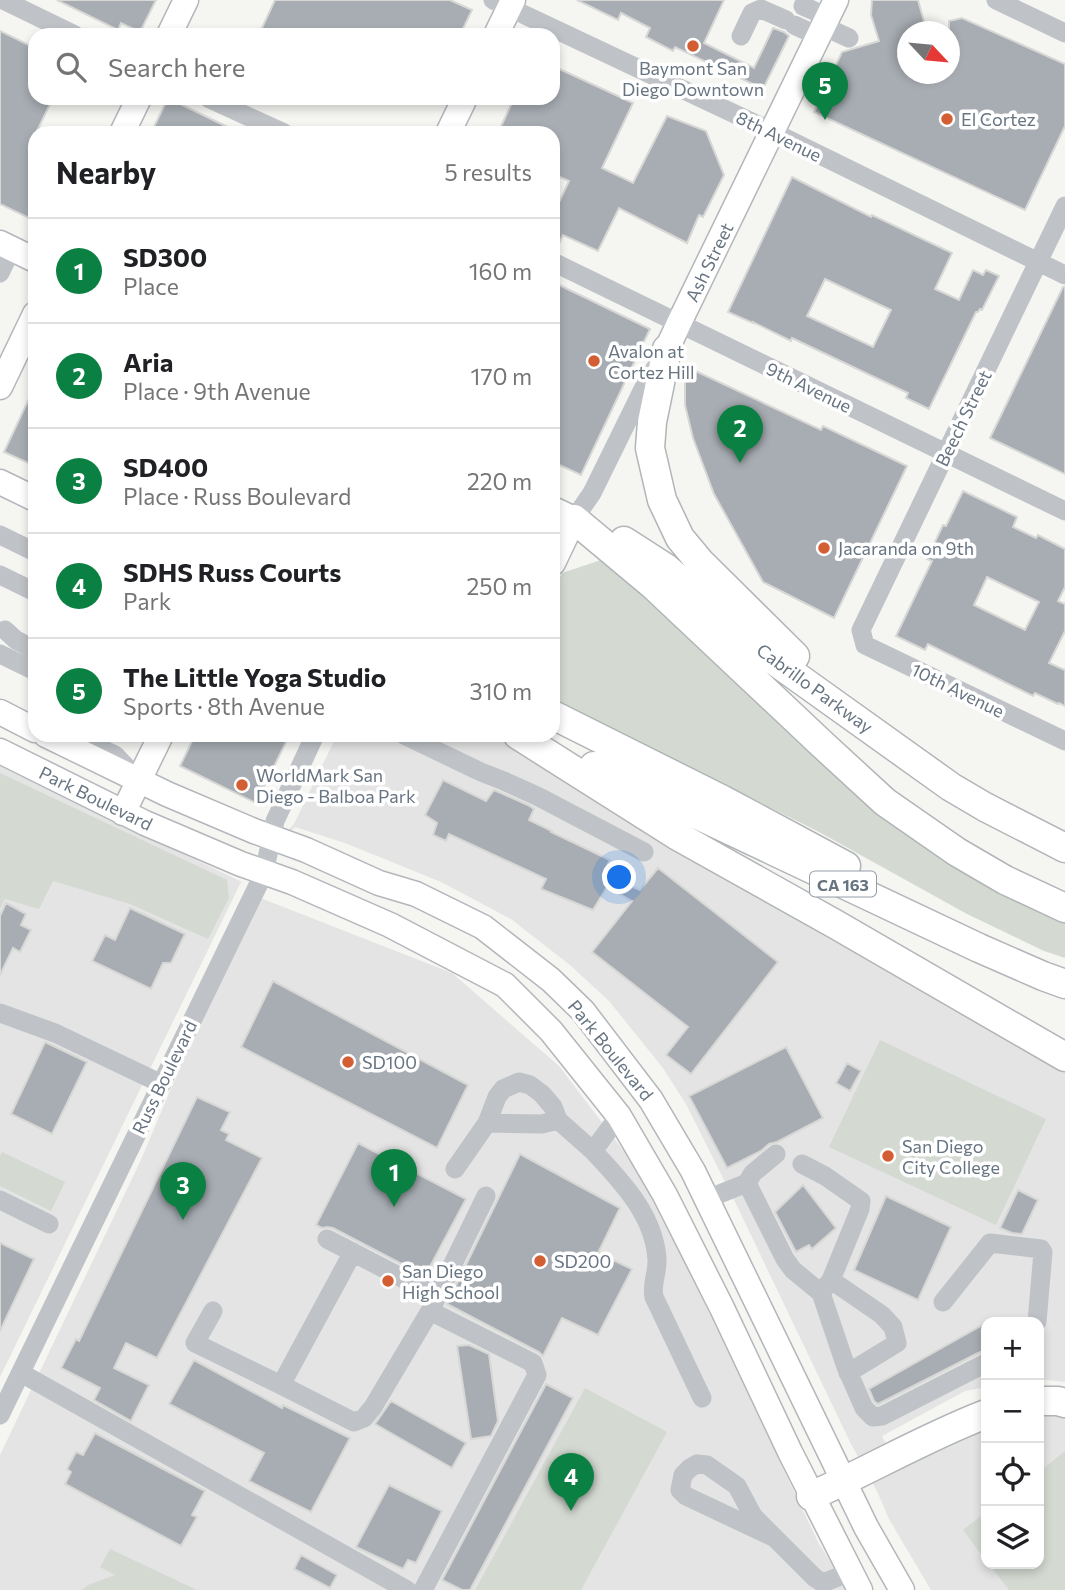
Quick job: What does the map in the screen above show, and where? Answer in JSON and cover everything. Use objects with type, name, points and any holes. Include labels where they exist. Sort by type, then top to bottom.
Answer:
[{"type":"highway","points":[[667,349],[652,422],[650,449],[662,500],[680,538],[700,562],[871,729]]},
{"type":"highway","points":[[563,514],[653,585],[885,802],[957,852],[1005,880],[1065,908]]},
{"type":"highway","name":"Cabrillo Parkway","points":[[563,514],[612,533],[666,568],[772,659],[951,787],[1065,848]]},
{"type":"highway","points":[[560,719],[723,800],[866,876],[979,948]]},
{"type":"highway","points":[[530,742],[676,835],[1065,1057]]},
{"type":"highway","name":"CA 163","points":[[545,742],[979,948],[1065,984]]},
{"type":"highway","points":[[1044,1401],[1065,1403]]},
{"type":"highway","points":[[811,1496],[981,1416]]},
{"type":"main road","points":[[172,28],[186,0]]},
{"type":"main road","points":[[498,28],[505,3]]},
{"type":"main road","name":"Ash Street","points":[[667,349],[826,20]]},
{"type":"main road","points":[[125,126],[136,105]]},
{"type":"main road","points":[[451,126],[461,105]]},
{"type":"main road","points":[[6,246],[28,257]]},
{"type":"main road","points":[[0,387],[7,354],[28,324]]},
{"type":"main road","points":[[0,482],[28,496]]},
{"type":"main road","points":[[0,712],[28,726]]},
{"type":"main road","name":"Park Boulevard","points":[[70,742],[139,781],[379,883],[416,894],[483,927],[551,980],[583,1011],[651,1100],[693,1171],[866,1527],[901,1590]]},
{"type":"main road","points":[[123,813],[158,742]]},
{"type":"main road","name":"Park Boulevard","points":[[0,751],[123,813],[390,925],[505,985],[551,1031],[619,1116],[671,1206],[855,1581]]},
{"type":"street","points":[[3,0],[61,28]]},
{"type":"street","points":[[998,0],[1065,33]]},
{"type":"street","name":"8th Avenue","points":[[505,3],[557,28]]},
{"type":"street","points":[[741,36],[752,13],[761,9],[788,9],[826,20],[849,38]]},
{"type":"street","name":"8th Avenue","points":[[560,29],[1065,275]]},
{"type":"street","points":[[223,105],[269,126]]},
{"type":"street","name":"Beech Street","points":[[861,630],[1065,206]]},
{"type":"street","points":[[0,273],[6,246]]},
{"type":"street","name":"9th Avenue","points":[[560,265],[1065,511]]},
{"type":"street","name":"Ash Street","points":[[563,514],[592,493],[648,379],[667,349]]},
{"type":"street","points":[[0,492],[28,506]]},
{"type":"street","points":[[0,536],[28,549]]},
{"type":"street","points":[[0,575],[28,589]]},
{"type":"street","points":[[2,629],[28,633]]},
{"type":"street","points":[[2,629],[28,646]]},
{"type":"street","name":"10th Avenue","points":[[861,630],[865,645],[1065,741]]},
{"type":"street","points":[[0,654],[28,668]]},
{"type":"street","points":[[0,701],[28,714]]},
{"type":"street","name":"Russ Boulevard","points":[[0,1415],[264,873],[276,818],[312,742]]},
{"type":"street","points":[[419,742],[539,797],[644,852]]},
{"type":"street","points":[[0,1013],[55,1033],[162,1084]]},
{"type":"street","points":[[455,1169],[487,1123],[503,1089],[519,1082],[530,1085],[542,1094],[553,1107],[558,1120],[626,1186],[643,1212],[653,1236],[657,1256],[652,1288],[654,1297],[702,1398]]},
{"type":"street","points":[[593,1152],[619,1116]]},
{"type":"street","points":[[487,1123],[542,1124],[558,1120]]},
{"type":"street","points":[[707,1199],[747,1183],[753,1173],[776,1154]]},
{"type":"street","points":[[802,1164],[825,1175],[861,1201],[826,1287],[848,1373],[864,1408],[873,1417],[881,1416],[981,1366]]},
{"type":"street","points":[[747,1183],[793,1270],[882,1315],[892,1327],[897,1343],[848,1373]]},
{"type":"street","points":[[213,1311],[195,1343],[354,1422],[364,1418],[434,1304],[486,1196]]},
{"type":"street","points":[[0,1200],[50,1224]]},
{"type":"street","points":[[327,1239],[353,1252],[533,1363],[537,1375],[423,1590]]},
{"type":"street","points":[[943,1302],[990,1243],[1041,1249],[1044,1252],[1038,1317]]},
{"type":"street","points":[[281,1385],[353,1252]]},
{"type":"street","points":[[21,1373],[407,1590]]},
{"type":"street","points":[[775,1538],[686,1496],[680,1490],[683,1475],[697,1464],[707,1465],[737,1486],[753,1516],[775,1538],[815,1578],[823,1583],[855,1581]]},
{"type":"shaded area","points":[[607,558],[729,668],[1065,921],[1065,958],[1044,951],[967,914],[819,832],[560,702],[562,573]]},
{"type":"shaded area","name":"San Diego City College","points":[[334,742],[505,742],[1065,1068],[1065,1382],[1044,1380],[1044,1317],[981,1317],[981,1388],[965,1391],[882,1436],[899,1470],[981,1432],[981,1569],[1044,1569],[1044,1414],[1065,1416],[1065,1590],[931,1590],[889,1519],[686,1104],[663,1068],[609,1001],[570,965],[511,919],[441,882],[345,843],[295,827],[243,881],[294,824]]},
{"type":"shaded area","points":[[0,766],[242,882],[240,884],[0,1377]]},
{"type":"shaded area","points":[[0,773],[227,880],[229,898],[208,939],[130,904],[53,881],[39,909],[5,899],[0,909]]},
{"type":"shaded area","name":"San Diego High School","points":[[253,895],[452,973],[559,1066],[626,1154],[667,1224],[818,1542],[848,1590],[0,1590],[0,1455],[140,1162]]},
{"type":"shaded area","points":[[880,1040],[1046,1119],[996,1225],[829,1147]]},
{"type":"shaded area","points":[[2,1152],[65,1182],[51,1211],[0,1186]]},
{"type":"shaded area","points":[[585,1388],[667,1432],[581,1590],[475,1590]]},
{"type":"shaded area","points":[[1065,1451],[1065,1590],[1009,1590],[993,1569],[1044,1569],[1044,1468]]},
{"type":"shaded area","points":[[981,1516],[981,1554],[963,1530]]},
{"type":"shaded area","points":[[110,1549],[197,1590],[82,1590],[115,1575],[100,1567]]},
{"type":"building","points":[[57,0],[156,0],[142,28],[132,28],[121,23],[119,28]]},
{"type":"building","points":[[275,0],[450,0],[472,10],[463,28],[262,28]]},
{"type":"building","points":[[577,0],[724,0],[704,43],[754,68],[773,28],[789,36],[763,89],[675,47],[673,51],[646,37],[650,28],[621,13],[618,20]]},
{"type":"building","name":"El Cortez","points":[[872,0],[918,0],[924,21],[897,21],[897,84],[960,84],[960,21],[949,21],[962,18],[1065,64],[1065,126],[1025,210],[814,112],[842,52],[879,41],[871,15]]},
{"type":"building","points":[[0,31],[28,45],[28,105],[50,105],[39,126],[28,126],[28,218],[0,204]]},
{"type":"building","points":[[560,69],[633,103],[602,168],[633,183],[667,116],[706,131],[724,175],[703,217],[699,215],[687,243],[619,208],[598,251],[563,235],[560,241],[560,200],[569,181],[560,177],[560,126],[501,126],[511,105],[560,105]]},
{"type":"building","points":[[165,105],[182,105],[226,126],[154,126]]},
{"type":"building","points":[[792,177],[871,217],[872,215],[952,253],[935,289],[959,300],[973,270],[983,275],[986,270],[999,276],[982,310],[976,312],[929,409],[906,398],[908,393],[792,338],[791,341],[728,312]],"holes":[[[825,279],[891,310],[873,347],[807,316]]]},
{"type":"building","name":"Avalon at Cortez Hill","points":[[560,285],[650,329],[581,475],[560,465]]},
{"type":"building","points":[[1065,287],[1065,474],[990,438]]},
{"type":"building","points":[[689,368],[821,430],[823,426],[907,466],[834,618],[763,582],[714,494],[693,438],[685,405],[685,383]]},
{"type":"building","points":[[28,401],[28,463],[4,452]]},
{"type":"building","points":[[963,491],[1017,517],[1013,527],[1036,538],[1038,535],[1065,549],[1065,587],[1058,601],[1065,604],[1065,631],[1049,663],[1065,670],[1065,706],[1035,693],[1033,696],[928,644],[925,650],[896,636],[932,561],[927,559],[943,525],[946,526]],"holes":[[[987,577],[1039,602],[1025,630],[974,605]]]},
{"type":"building","name":"WorldMark San Diego - Balboa Park","points":[[192,742],[286,742],[256,803],[180,766]]},
{"type":"building","points":[[443,780],[486,801],[494,790],[528,805],[534,809],[529,820],[610,860],[603,874],[640,890],[658,868],[778,962],[691,1074],[666,1055],[688,1027],[592,952],[632,901],[607,887],[593,910],[541,889],[546,879],[449,834],[446,841],[433,835],[437,823],[425,815]]},
{"type":"building","points":[[6,903],[26,914],[21,925],[31,930],[20,952],[13,948],[0,975],[0,916]]},
{"type":"building","points":[[130,908],[185,934],[171,963],[163,963],[151,989],[92,961],[105,935],[115,940]]},
{"type":"building","name":"SD100","points":[[273,981],[468,1085],[437,1148],[241,1047]]},
{"type":"building","points":[[45,1042],[87,1062],[52,1134],[11,1114]]},
{"type":"building","points":[[786,1047],[823,1118],[727,1168],[689,1096]]},
{"type":"building","points":[[847,1063],[861,1071],[850,1091],[836,1083]]},
{"type":"building","points":[[197,1097],[230,1112],[221,1130],[229,1134],[226,1140],[262,1158],[157,1358],[126,1343],[114,1368],[149,1385],[131,1421],[94,1400],[100,1388],[61,1368],[76,1339],[79,1341]]},
{"type":"building","points":[[358,1143],[466,1199],[425,1276],[333,1228],[316,1225]]},
{"type":"building","name":"SD200","points":[[520,1154],[620,1208],[598,1253],[632,1269],[598,1335],[562,1318],[543,1356],[447,1304]]},
{"type":"building","points":[[803,1185],[836,1228],[812,1249],[809,1245],[796,1252],[775,1212]]},
{"type":"building","points":[[1018,1190],[1038,1200],[1022,1234],[1000,1228]]},
{"type":"building","points":[[886,1196],[951,1227],[918,1300],[854,1270]]},
{"type":"building","points":[[0,1243],[34,1259],[0,1331]]},
{"type":"building","points":[[981,1326],[981,1352],[878,1404],[869,1389]]},
{"type":"building","points":[[469,1345],[489,1354],[498,1421],[491,1436],[471,1439],[457,1346]]},
{"type":"building","points":[[194,1360],[282,1408],[283,1405],[350,1438],[311,1512],[249,1481],[264,1453],[169,1404]]},
{"type":"building","points":[[546,1384],[573,1398],[470,1590],[462,1590],[442,1580]]},
{"type":"building","points":[[391,1401],[466,1443],[452,1468],[375,1424]]},
{"type":"building","points":[[95,1433],[205,1491],[192,1515],[197,1517],[181,1546],[65,1484],[71,1472],[67,1469],[76,1452],[83,1455]]},
{"type":"building","points":[[389,1485],[442,1511],[416,1563],[408,1560],[403,1569],[356,1547]]},
{"type":"building","points":[[301,1555],[337,1575],[330,1588],[294,1569]]},
{"type":"place","name":"Baymont San Diego Downtown","points":[[693,46]]},
{"type":"place","name":"El Cortez","points":[[947,119]]},
{"type":"place","name":"The Little Yoga Studio","points":[[825,120]]},
{"type":"place","name":"Avalon at Cortez Hill","points":[[594,361]]},
{"type":"place","name":"Aria","points":[[740,463]]},
{"type":"place","name":"Jacaranda on 9th","points":[[824,548]]},
{"type":"place","name":"WorldMark San Diego - Balboa Park","points":[[242,785]]},
{"type":"place","name":"SD100","points":[[348,1062]]},
{"type":"place","name":"San Diego City College","points":[[888,1156]]},
{"type":"place","name":"SD300","points":[[394,1207]]},
{"type":"place","name":"SD400","points":[[183,1220]]},
{"type":"place","name":"SD200","points":[[540,1261]]},
{"type":"place","name":"San Diego High School","points":[[388,1281]]},
{"type":"place","name":"SDHS Russ Courts","points":[[571,1511]]}]
